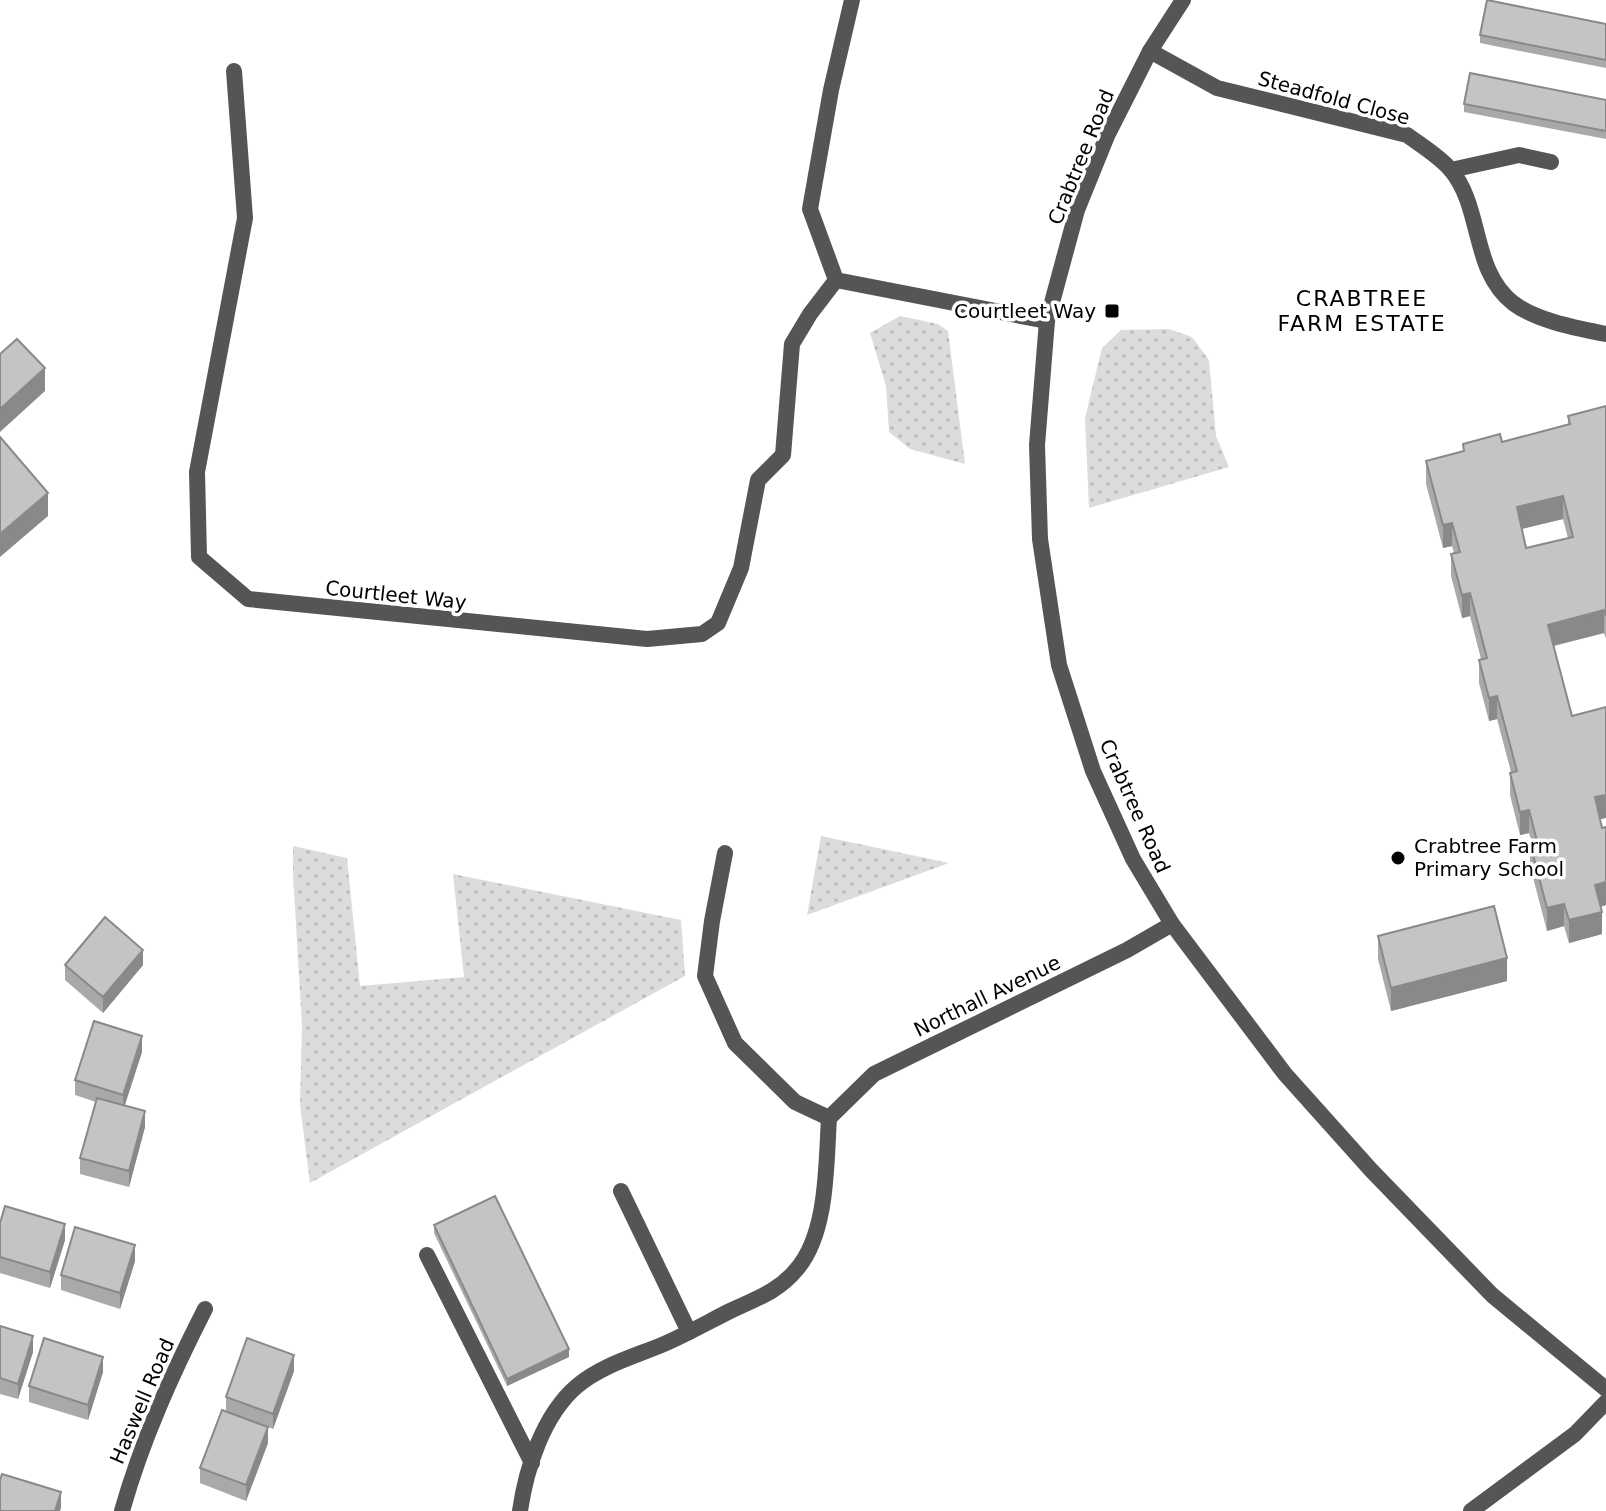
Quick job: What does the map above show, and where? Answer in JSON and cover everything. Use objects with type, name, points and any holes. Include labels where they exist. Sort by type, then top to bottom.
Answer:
[{"type":"street","points":[[852,0],[831,90],[810,209],[836,280],[1047,321]]},
{"type":"street","name":"Crabtree Road","points":[[1183,0],[1150,51],[1107,136],[1077,210],[1047,321],[1037,445],[1040,539],[1059,665],[1093,771],[1133,859],[1172,924],[1285,1074],[1371,1170],[1492,1295],[1606,1389]]},
{"type":"street","name":"Steadfold Close","points":[[1150,51],[1217,88],[1407,135],[1451,170],[1468,199],[1490,278],[1512,302],[1533,314],[1606,334]]},
{"type":"street","name":"Courtleet Way","points":[[234,71],[245,218],[197,472],[199,557],[248,599],[647,639],[702,634],[718,623],[741,568],[758,480],[783,455],[792,344],[836,280]]},
{"type":"street","points":[[1451,170],[1519,155],[1551,162]]},
{"type":"street","points":[[520,1511],[524,1483],[549,1420],[577,1386],[620,1361],[767,1296],[798,1269],[816,1233],[824,1185],[829,1118],[795,1102],[735,1043],[705,976],[725,853]]},
{"type":"street","name":"Northall Avenue","points":[[829,1118],[874,1074],[1127,950],[1172,924]]},
{"type":"street","points":[[621,1191],[689,1332]]},
{"type":"street","points":[[427,1255],[532,1463]]},
{"type":"street","name":"Haswell Road","points":[[122,1511],[133,1469],[172,1374],[205,1309]]},
{"type":"street","points":[[1471,1511],[1575,1434],[1606,1402]]},
{"type":"shaded area","points":[[900,316],[938,324],[948,331],[965,464],[910,449],[889,432],[886,386],[870,333]]},
{"type":"shaded area","points":[[1169,329],[1192,337],[1209,360],[1216,436],[1229,467],[1089,508],[1085,418],[1102,348],[1121,330]]},
{"type":"shaded area","points":[[821,836],[949,863],[807,915]]},
{"type":"shaded area","points":[[293,846],[347,858],[360,986],[464,977],[453,874],[681,920],[685,976],[310,1183],[300,1105],[302,1025]]},
{"type":"building","points":[[1487,0],[1606,24],[1606,60],[1480,35]]},
{"type":"building","points":[[1470,73],[1606,100],[1606,131],[1464,104]]},
{"type":"building","points":[[17,339],[45,368],[0,409],[0,354]]},
{"type":"building","points":[[1606,406],[1606,616],[1604,610],[1548,625],[1572,716],[1606,707],[1606,795],[1595,797],[1602,828],[1606,827],[1606,882],[1595,885],[1602,912],[1569,920],[1564,904],[1547,908],[1530,843],[1537,841],[1529,810],[1520,812],[1510,773],[1517,771],[1497,696],[1489,698],[1479,660],[1487,658],[1470,593],[1462,595],[1451,554],[1460,552],[1452,523],[1443,525],[1426,461],[1464,451],[1463,444],[1500,434],[1502,442],[1570,424],[1568,416]],"holes":[[[1563,496],[1573,537],[1526,548],[1517,507]]]},
{"type":"building","points":[[0,437],[48,493],[0,534]]},
{"type":"building","points":[[1494,906],[1507,958],[1391,988],[1378,936]]},
{"type":"building","points":[[105,917],[143,950],[103,997],[65,965]]},
{"type":"building","points":[[94,1021],[142,1036],[123,1095],[75,1080]]},
{"type":"building","points":[[97,1098],[145,1111],[129,1171],[80,1158]]},
{"type":"building","points":[[495,1196],[569,1349],[507,1379],[434,1225]]},
{"type":"building","points":[[5,1206],[65,1224],[50,1272],[0,1257],[0,1223]]},
{"type":"building","points":[[75,1227],[135,1245],[120,1293],[61,1275]]},
{"type":"building","points":[[0,1326],[33,1336],[18,1384],[0,1378]]},
{"type":"building","points":[[44,1338],[103,1357],[88,1405],[29,1386]]},
{"type":"building","points":[[247,1338],[294,1355],[273,1414],[226,1397]]},
{"type":"building","points":[[222,1410],[268,1427],[246,1485],[200,1468]]},
{"type":"building","points":[[2,1474],[61,1492],[55,1511],[0,1511]]},
{"type":"place","name":"Courtleet Way","points":[[1112,311]]},
{"type":"place","name":"Crabtree Farm Primary School","points":[[1398,858]]},
{"type":"district","name":"CRABTREE FARM ESTATE","points":[[1362,310]]}]
